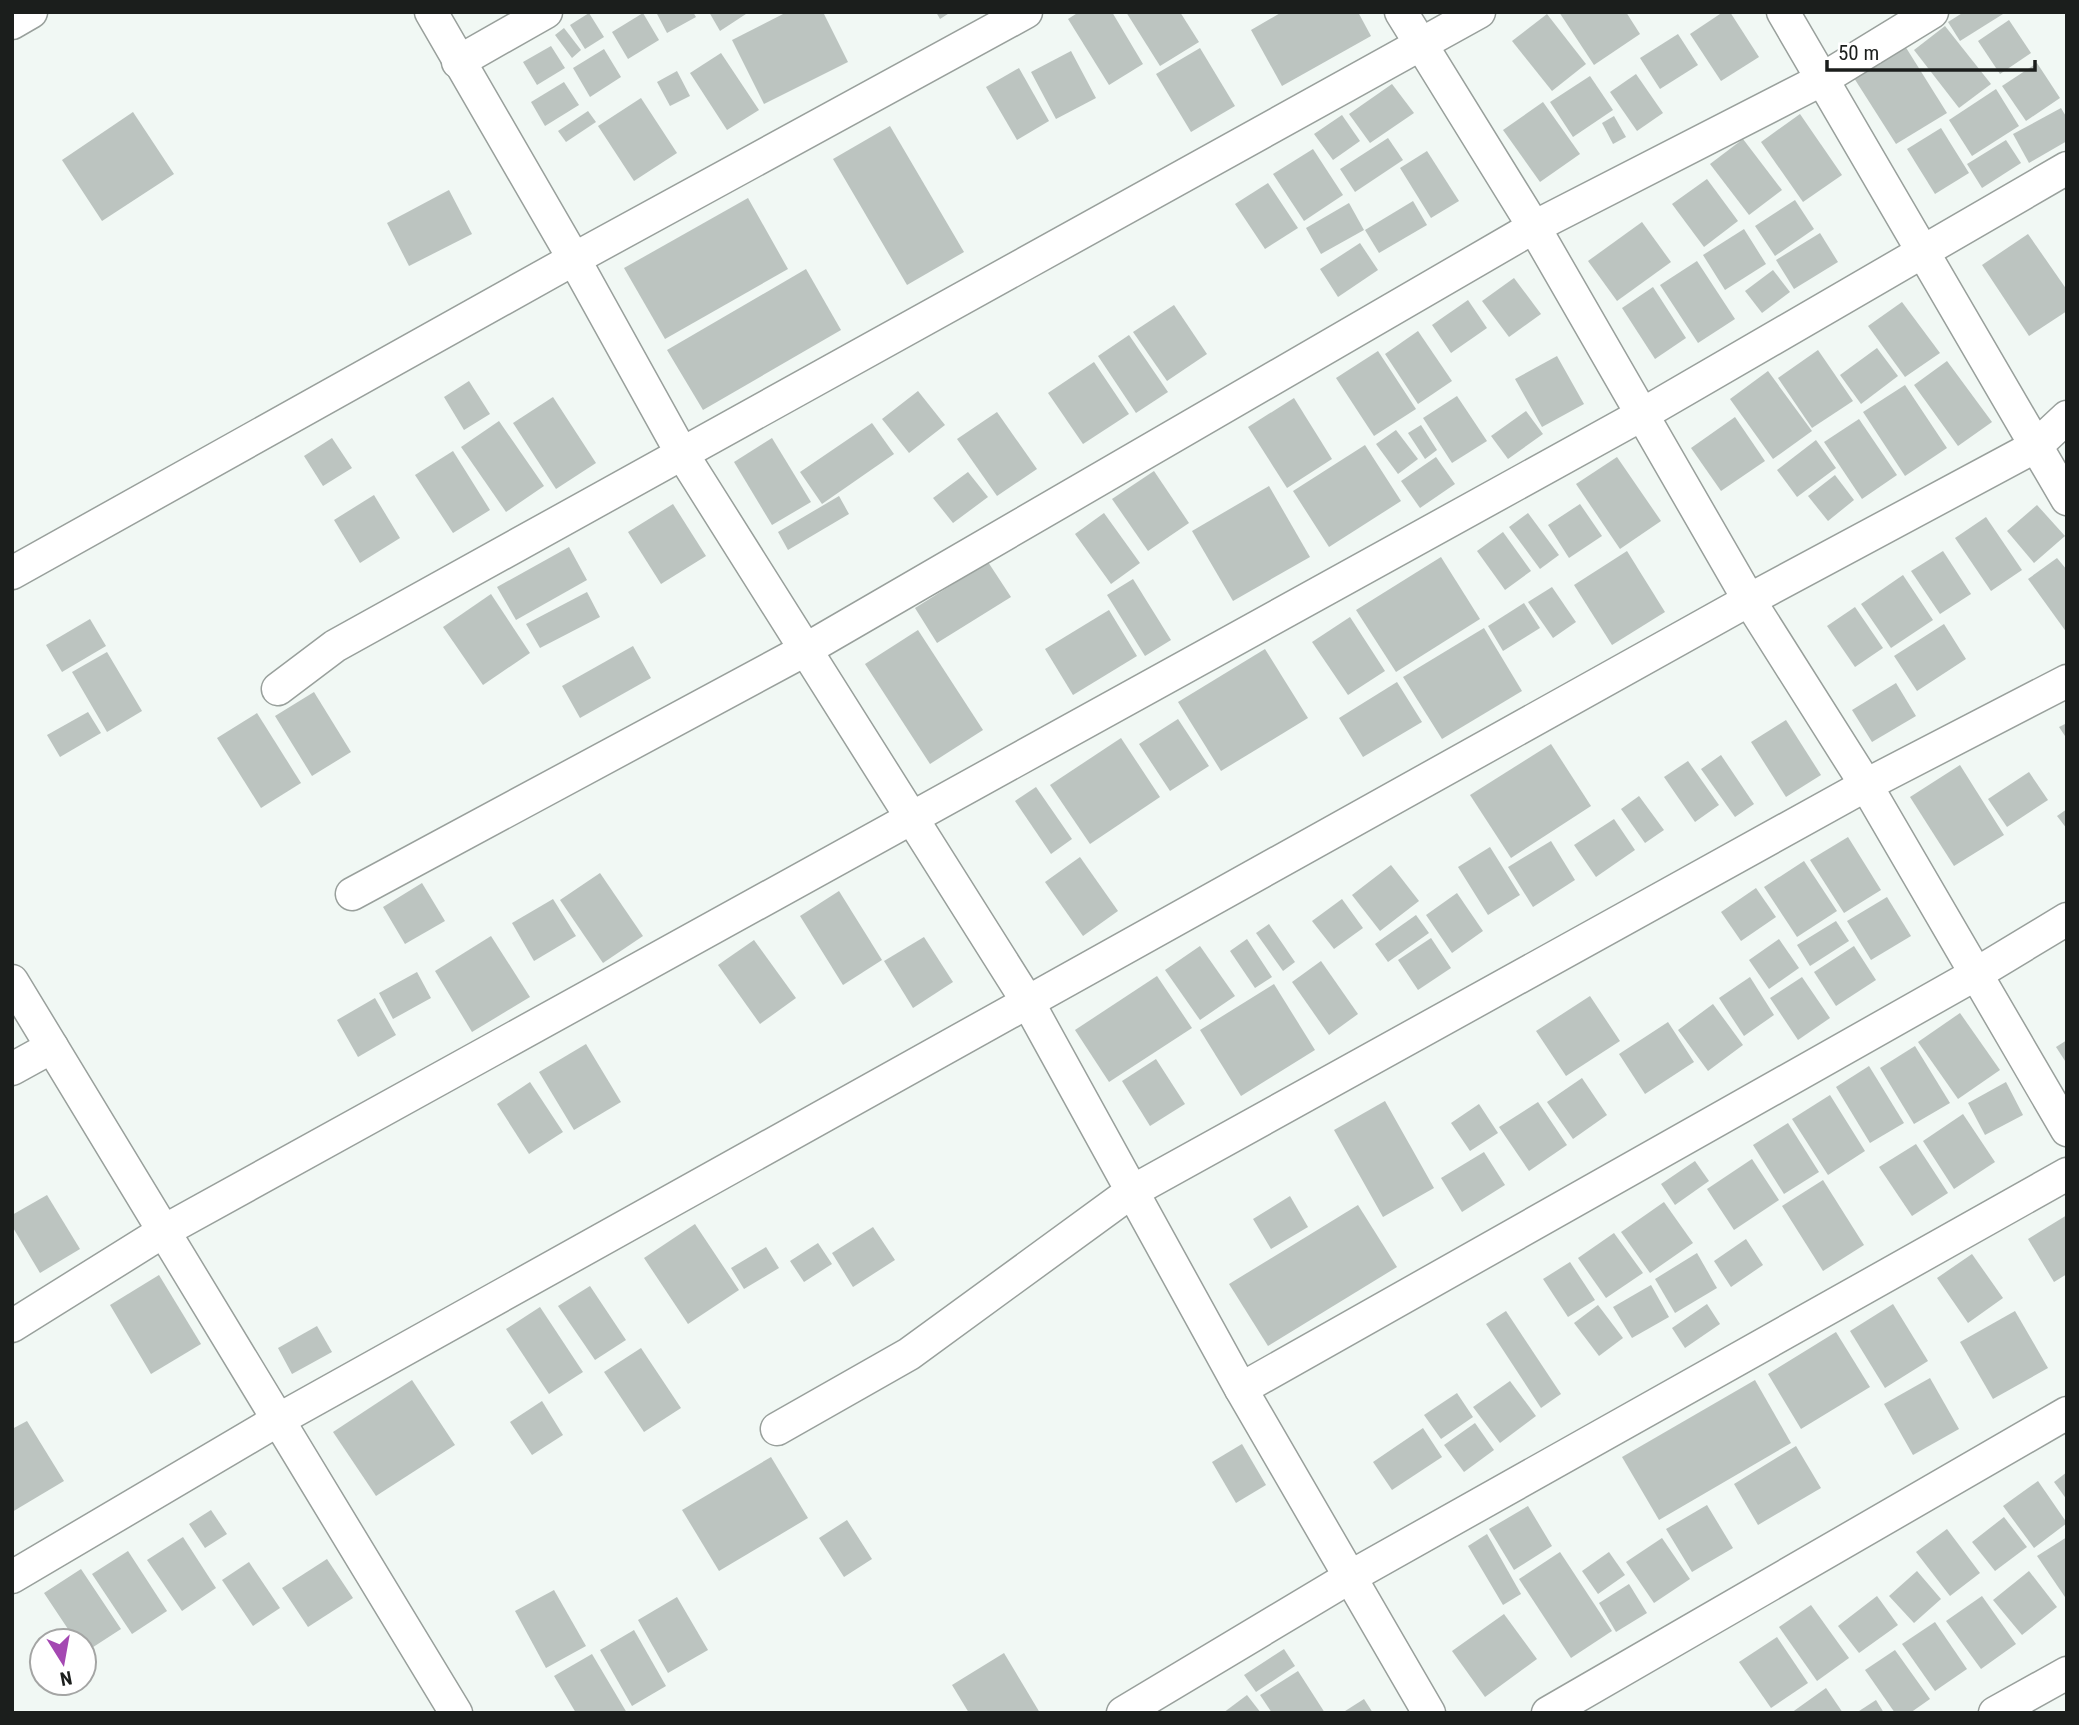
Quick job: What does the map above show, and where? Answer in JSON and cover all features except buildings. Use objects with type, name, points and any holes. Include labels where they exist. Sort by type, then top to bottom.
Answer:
[{"type":"street","points":[[12,23],[31,12]]},
{"type":"street","points":[[431,12],[574,259],[681,452],[1029,1004],[1241,1389],[1429,1713]]},
{"type":"street","points":[[458,62],[546,12]]},
{"type":"street","points":[[12,573],[574,259],[1026,12]]},
{"type":"street","points":[[1401,12],[1534,227],[1749,600],[1866,785],[2067,1130]]},
{"type":"street","points":[[278,689],[335,646],[1479,12]]},
{"type":"street","points":[[1783,12],[2067,499]]},
{"type":"street","points":[[352,894],[805,650],[1534,227],[1821,80],[1932,12]]},
{"type":"street","points":[[12,1326],[164,1231],[1643,414],[2067,167]]},
{"type":"street","points":[[12,1577],[278,1420],[1029,1004],[1749,600],[2036,446],[2067,417]]},
{"type":"street","points":[[776,1429],[909,1354],[1131,1192],[1866,785],[2067,681]]},
{"type":"street","points":[[1241,1389],[1976,974],[2067,919]]},
{"type":"street","points":[[12,981],[456,1713]]},
{"type":"street","points":[[12,1069],[52,1047]]},
{"type":"street","points":[[1123,1713],[1350,1577],[2067,1174]]},
{"type":"street","points":[[1548,1713],[2067,1413]]},
{"type":"street","points":[[1995,1713],[2067,1674]]}]
